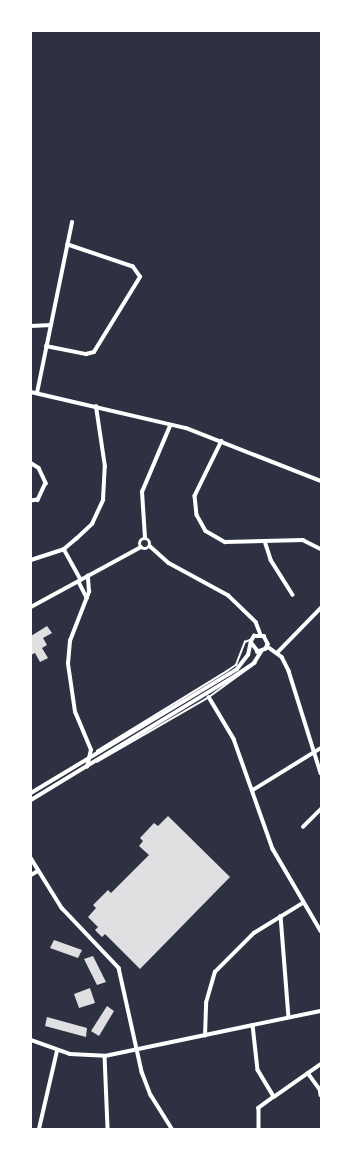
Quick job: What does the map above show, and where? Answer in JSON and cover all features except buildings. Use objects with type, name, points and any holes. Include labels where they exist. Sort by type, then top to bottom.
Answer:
[{"type":"street","points":[[37,393],[72,223]]},
{"type":"street","points":[[46,346],[86,354],[94,352],[140,277],[134,267],[68,245]]},
{"type":"street","points":[[31,326],[51,325]]},
{"type":"street","points":[[31,392],[96,407],[222,441],[321,481]]},
{"type":"street","points":[[31,560],[64,549],[92,524],[103,500],[105,467],[96,407]]},
{"type":"street","points":[[170,426],[142,492],[145,538],[150,546],[169,562],[228,595],[256,622],[261,635],[266,638],[268,647]]},
{"type":"street","points":[[222,441],[195,496],[199,521],[206,531],[225,542],[303,540],[321,549]]},
{"type":"street","points":[[31,463],[40,468],[46,483],[38,500],[31,501]]},
{"type":"street","points":[[141,547],[140,541],[145,538]]},
{"type":"street","points":[[265,541],[270,560],[293,595]]},
{"type":"street","points":[[31,607],[80,582],[88,576],[141,547],[150,546]]},
{"type":"street","points":[[64,549],[87,598]]},
{"type":"street","points":[[87,767],[91,750],[70,692],[68,664],[70,641],[87,598],[89,586],[88,576]]},
{"type":"street","points":[[80,582],[89,586]]},
{"type":"street","points":[[278,652],[321,608]]},
{"type":"street","points":[[31,793],[237,669],[248,655],[251,641],[261,635]]},
{"type":"street","points":[[251,641],[253,649],[261,652]]},
{"type":"street","points":[[268,647],[278,652],[299,695],[321,773]]},
{"type":"street","points":[[31,800],[215,689],[254,663],[261,652],[268,647]]},
{"type":"street","points":[[209,696],[234,739],[273,849],[303,903],[321,930]]},
{"type":"street","points":[[253,790],[321,748]]},
{"type":"street","points":[[303,827],[321,809]]},
{"type":"street","points":[[31,858],[62,908],[119,968],[138,1050],[151,1095],[172,1129]]},
{"type":"street","points":[[31,875],[38,871]]},
{"type":"street","points":[[205,1036],[212,977],[254,934],[303,903]]},
{"type":"street","points":[[281,916],[289,1017]]},
{"type":"street","points":[[31,1040],[57,1051],[105,1056],[321,1011]]},
{"type":"street","points":[[254,1025],[258,1070],[274,1097]]},
{"type":"street","points":[[39,1129],[57,1051]]},
{"type":"street","points":[[105,1056],[108,1129]]},
{"type":"street","points":[[259,1129],[259,1108],[321,1064]]},
{"type":"street","points":[[308,1073],[320,1088],[321,1094]]},
{"type":"lane","points":[[90,757],[236,665],[244,642],[251,641]]},
{"type":"lane","points":[[92,764],[244,675],[254,663]]}]
